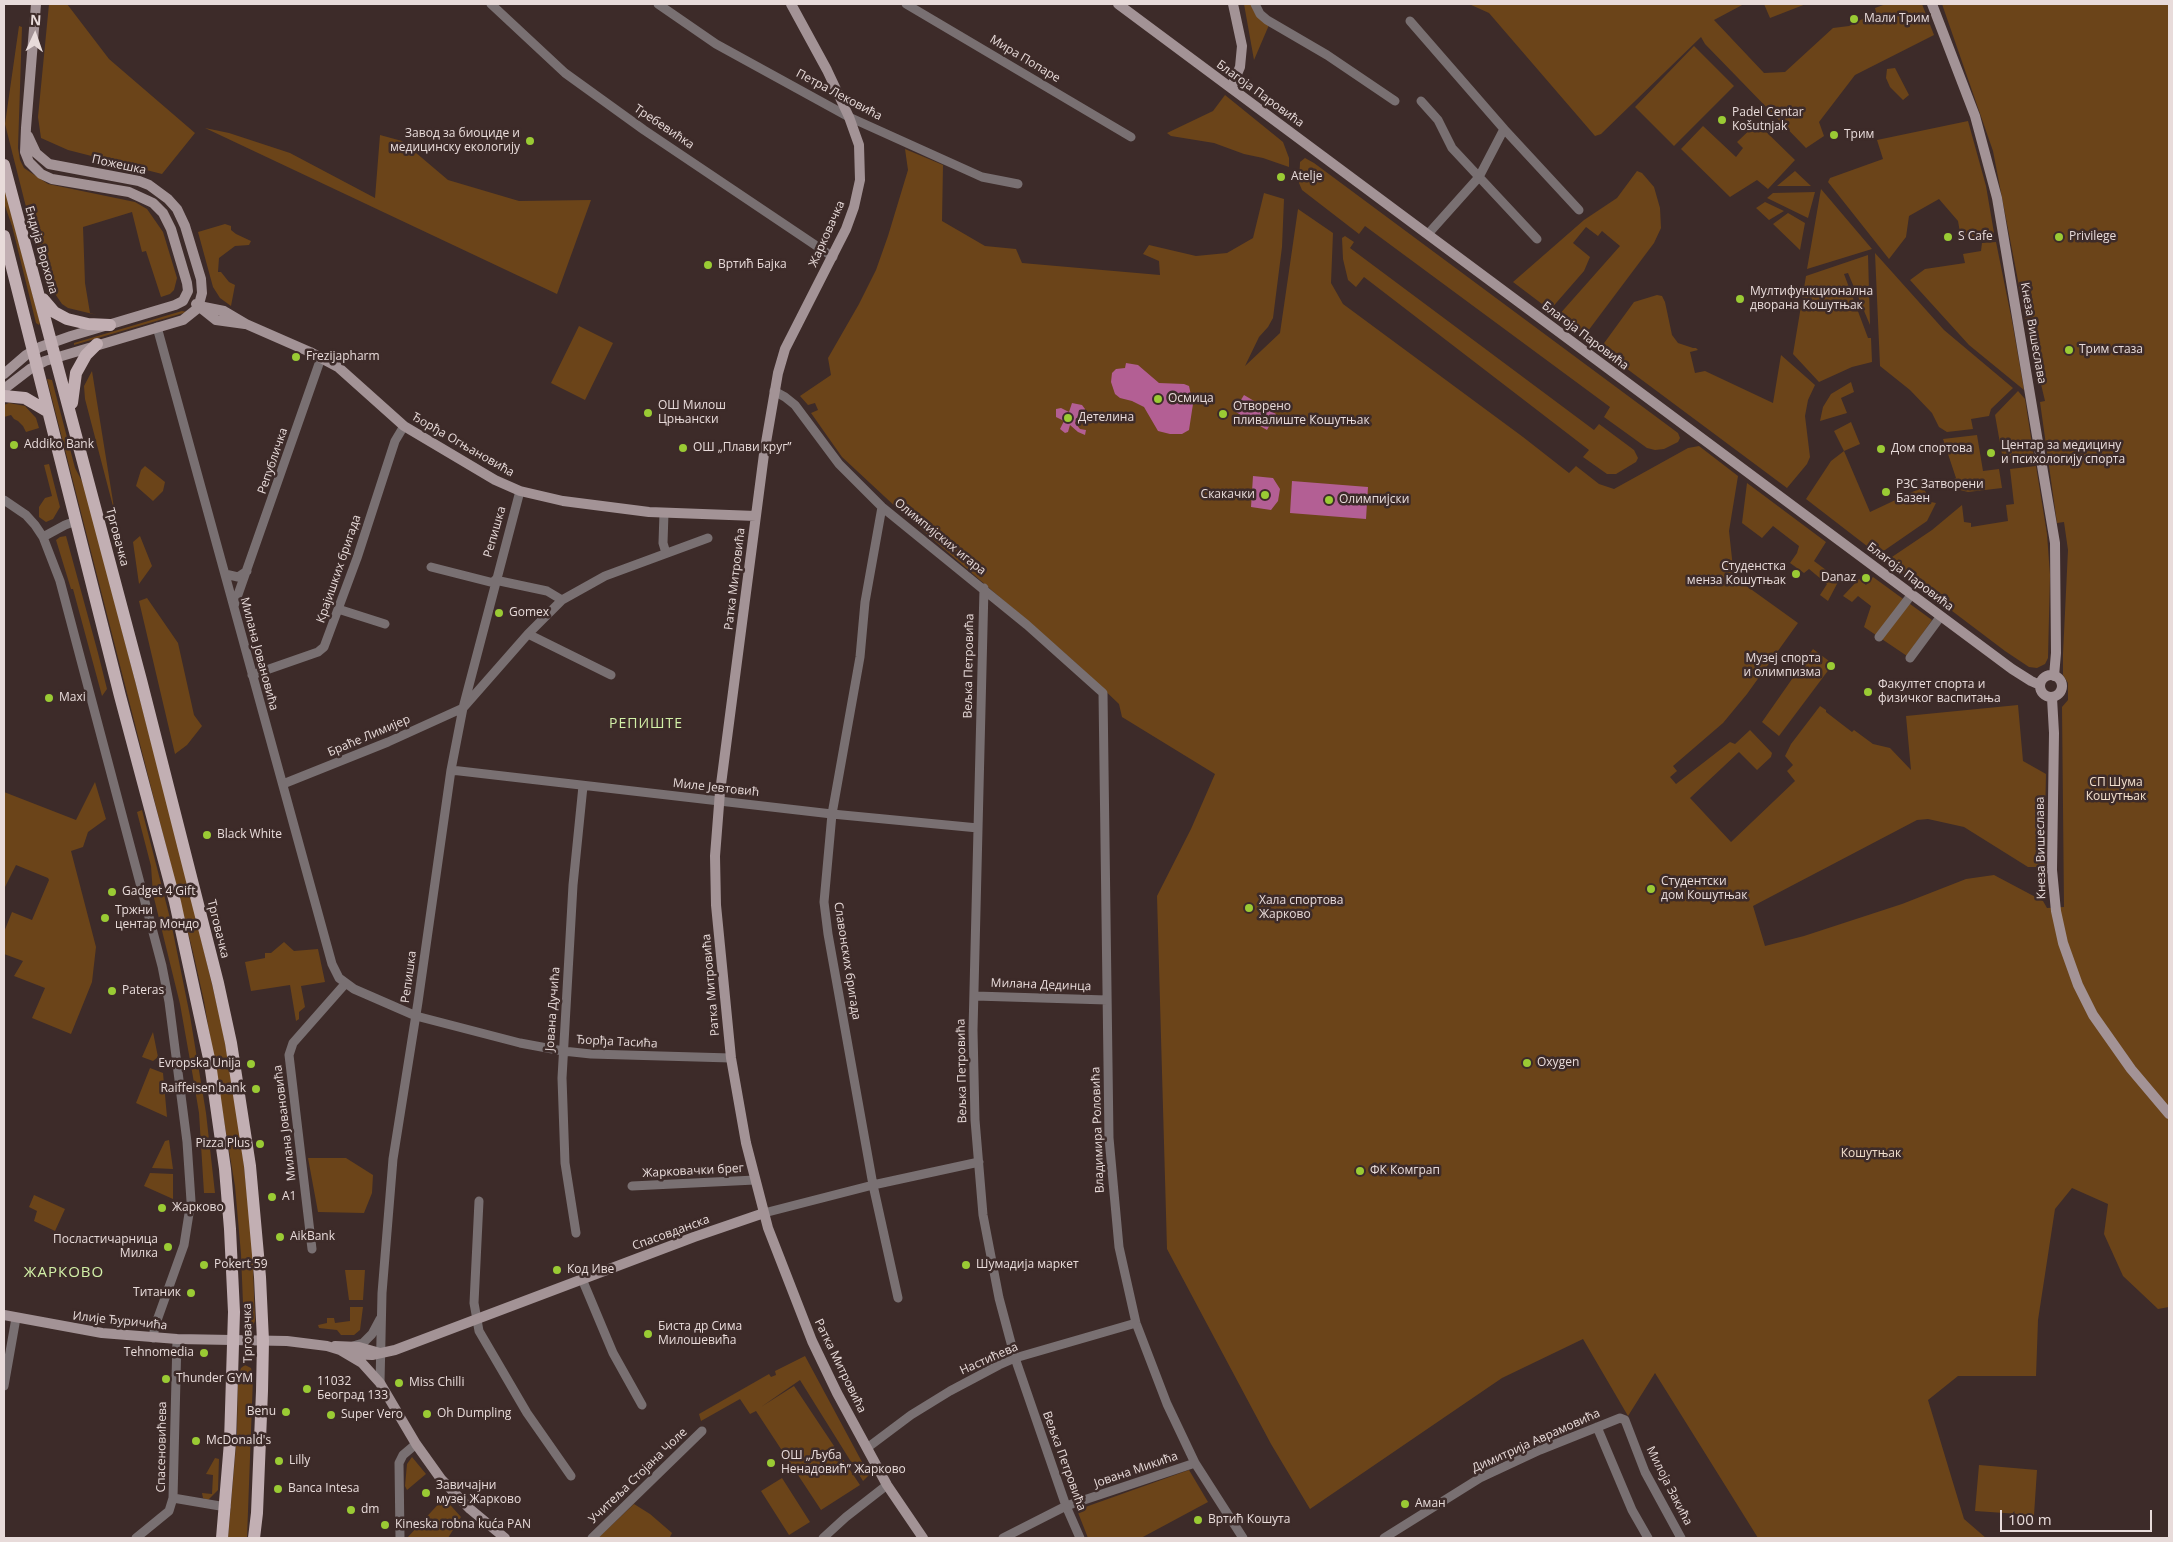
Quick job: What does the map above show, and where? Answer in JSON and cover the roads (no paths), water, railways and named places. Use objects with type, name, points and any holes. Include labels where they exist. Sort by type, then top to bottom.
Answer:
[{"type":"main road","name":"Ендија Ворхола","points":[[4,165],[52,342]]},
{"type":"main road","points":[[4,236],[32,351]]},
{"type":"main road","points":[[40,296],[60,316],[80,323],[110,325]]},
{"type":"main road","name":"Трговачка","points":[[52,342],[216,974],[242,1107],[252,1185],[263,1340],[260,1451],[254,1538]]},
{"type":"main road","points":[[72,415],[73,386],[76,373],[86,355],[97,344]]},
{"type":"main road","name":"Трговачка","points":[[32,351],[177,911],[206,1043],[220,1129],[230,1229],[234,1340],[226,1507],[222,1538]]},
{"type":"main road","points":[[4,396],[24,398],[47,411]]},
{"type":"street","name":"Пожешка","points":[[36,4],[26,128],[26,156],[32,166],[41,174],[58,181],[129,192],[147,199],[158,208],[167,219],[179,254],[188,287],[185,297]]},
{"type":"street","name":"Требевићка","points":[[491,4],[565,74],[644,130],[833,257]]},
{"type":"street","name":"Петра Лековића","points":[[658,4],[716,44],[850,117],[982,177],[1018,184]]},
{"type":"street","name":"Жарковачка","points":[[774,391],[785,349],[849,223],[860,180],[859,145],[850,117],[828,70],[791,4]]},
{"type":"street","name":"Мира Попаре","points":[[906,4],[1131,137]]},
{"type":"street","name":"Благоја Паровића","points":[[1118,4],[2012,669],[2031,682],[2040,684]]},
{"type":"street","points":[[1231,88],[1238,72],[1242,46],[1233,4]]},
{"type":"street","points":[[1255,4],[1260,14],[1267,20],[1327,55],[1395,101]]},
{"type":"street","name":"Кнеза Вишеслава","points":[[1932,4],[1975,116],[1985,148],[1998,207],[2055,543],[2056,659],[2054,676]]},
{"type":"street","points":[[1410,21],[1504,129],[1579,210]]},
{"type":"street","points":[[1421,101],[1438,120],[1452,148],[1537,239]]},
{"type":"street","name":"Пожешка","points":[[26,128],[33,149],[49,164],[139,181],[149,185],[168,199],[185,226],[201,279],[202,293],[199,306]]},
{"type":"street","points":[[1428,234],[1479,177],[1504,129]]},
{"type":"street","points":[[4,374],[32,351],[52,342],[175,305],[185,297],[199,306],[183,320],[97,344],[35,365],[4,389]]},
{"type":"street","name":"Ђорђа Огњановића","points":[[199,306],[220,309],[246,324],[321,358],[356,381],[404,426],[495,480],[520,491],[563,501],[664,513],[756,516]]},
{"type":"street","name":"Милана Јовановића","points":[[157,327],[332,964],[339,978],[345,984],[293,1043],[289,1055],[312,1249]]},
{"type":"street","name":"Републичка","points":[[234,606],[321,358]]},
{"type":"street","name":"Олимпијских игара","points":[[774,391],[786,397],[795,405],[839,464],[882,507],[984,588],[1103,693]]},
{"type":"street","name":"Ратка Митровића","points":[[774,391],[719,801],[715,892],[731,1058],[755,1180],[781,1264],[812,1340],[867,1448],[887,1485],[922,1538]]},
{"type":"street","name":"Крајишких бригада","points":[[252,675],[318,652],[324,647],[357,558],[395,441],[404,426]]},
{"type":"street","name":"Репишка","points":[[380,1383],[381,1317],[393,1159],[416,1016],[451,770],[463,708],[520,491]]},
{"type":"street","points":[[4,500],[26,515],[43,537],[62,589],[162,966],[187,1142],[190,1207],[184,1246],[155,1326],[153,1338]]},
{"type":"street","name":"Славонских бригада","points":[[882,507],[866,602],[860,657],[832,814],[825,874],[826,919],[873,1185],[898,1298]]},
{"type":"street","points":[[664,513],[663,543],[666,553]]},
{"type":"street","points":[[43,537],[65,525],[76,522]]},
{"type":"street","points":[[463,708],[528,634],[562,600],[605,576],[708,538]]},
{"type":"street","points":[[431,567],[547,592],[562,600]]},
{"type":"street","points":[[226,574],[238,577],[247,572]]},
{"type":"street","name":"Вељка Петровића","points":[[984,588],[973,1074],[983,1215],[990,1261],[1015,1358],[1066,1506],[1080,1538]]},
{"type":"street","points":[[1879,637],[1912,594]]},
{"type":"street","points":[[338,609],[385,624]]},
{"type":"street","points":[[1910,658],[1941,616]]},
{"type":"street","points":[[528,634],[611,675]]},
{"type":"street","points":[[2054,676],[2061,682],[2062,688],[2058,695],[2052,698],[2043,694],[2040,684],[2045,677],[2054,676]]},
{"type":"street","name":"Владимира Роловића","points":[[1103,693],[1109,1138],[1119,1247],[1126,1288],[1136,1324],[1167,1404],[1195,1463],[1243,1538]]},
{"type":"street","name":"Кнеза Вишеслава","points":[[2052,698],[2054,733],[2052,881],[2063,943],[2078,985],[2093,1015],[2130,1069],[2169,1114]]},
{"type":"street","name":"Браће Лимијер","points":[[283,784],[388,742],[463,708]]},
{"type":"street","name":"Миле Јевтовић","points":[[451,770],[832,814],[978,828]]},
{"type":"street","name":"Јована Дучића","points":[[576,1233],[563,1147],[563,1051],[573,885],[583,786]]},
{"type":"street","points":[[345,984],[416,1016]]},
{"type":"street","name":"Милана Дединца","points":[[975,996],[1106,1000]]},
{"type":"street","name":"Ђорђа Тасића","points":[[416,1016],[510,1041],[563,1051],[731,1058]]},
{"type":"street","name":"Спасовданска","points":[[380,1353],[395,1350],[764,1213],[873,1185],[979,1162]]},
{"type":"street","name":"Жарковачки брег","points":[[632,1186],[755,1180]]},
{"type":"street","points":[[479,1201],[474,1303],[476,1319],[485,1343],[523,1406],[571,1476]]},
{"type":"street","points":[[582,1280],[613,1353],[642,1404]]},
{"type":"street","name":"Илије Ђуричића","points":[[4,1315],[102,1333],[176,1339],[287,1341],[351,1350]]},
{"type":"street","points":[[351,1350],[363,1343],[381,1317]]},
{"type":"street","points":[[4,1386],[16,1318]]},
{"type":"street","name":"Настићева","points":[[867,1448],[911,1415],[950,1390],[986,1371],[1015,1358],[1136,1324]]},
{"type":"street","name":"Спасеновићева","points":[[136,1538],[169,1512],[173,1498],[176,1339]]},
{"type":"street","points":[[351,1350],[370,1348],[380,1353]]},
{"type":"street","points":[[351,1350],[380,1383],[416,1444],[441,1479],[461,1500],[505,1538]]},
{"type":"street","name":"Димитрија Аврамовића","points":[[1384,1538],[1480,1478],[1616,1419],[1623,1418]]},
{"type":"street","name":"Милоја Закића","points":[[1623,1418],[1645,1472],[1677,1537]]},
{"type":"street","points":[[1597,1427],[1632,1510],[1648,1538]]},
{"type":"street","name":"Учитеља Стојана Чоле","points":[[592,1538],[702,1431]]},
{"type":"street","points":[[400,1538],[399,1463],[403,1455],[416,1444]]},
{"type":"street","name":"Јована Микића","points":[[1002,1538],[1066,1506],[1195,1463]]},
{"type":"street","points":[[823,1538],[846,1517],[887,1485]]},
{"type":"street","points":[[173,1498],[226,1507]]},
{"type":"place","name":"Мали Трим","points":[[1854,19]]},
{"type":"place","name":"Padel Centar Košutnjak","points":[[1722,120]]},
{"type":"place","name":"Трим","points":[[1834,135]]},
{"type":"place","name":"Завод за биоциде и медицинску екологију","points":[[530,141]]},
{"type":"place","name":"Atelje","points":[[1281,177]]},
{"type":"place","name":"S Cafe","points":[[1948,237]]},
{"type":"place","name":"Privilege","points":[[2059,237]]},
{"type":"place","name":"Вртић Бајка","points":[[708,265]]},
{"type":"place","name":"Мултифункционална дворана Кошутњак","points":[[1740,299]]},
{"type":"place","name":"Трим стаза","points":[[2069,350]]},
{"type":"place","name":"Frezijapharm","points":[[296,357]]},
{"type":"place","name":"Осмица","points":[[1158,399]]},
{"type":"place","name":"ОШ Милош Црњански","points":[[648,413]]},
{"type":"place","name":"Отворено пливалиште Кошутњак","points":[[1223,414]]},
{"type":"place","name":"Детелина","points":[[1068,418]]},
{"type":"place","name":"Addiko Bank","points":[[14,445]]},
{"type":"place","name":"ОШ „Плави круг”","points":[[683,448]]},
{"type":"place","name":"Дом спортова","points":[[1881,449]]},
{"type":"place","name":"Центар за медицину и психологију спорта","points":[[1991,453]]},
{"type":"place","name":"РЗС Затворени Базен","points":[[1886,492]]},
{"type":"place","name":"Скакачки","points":[[1265,495]]},
{"type":"place","name":"Олимпијски","points":[[1329,500]]},
{"type":"place","name":"Студенстка менза Кошутњак","points":[[1796,574]]},
{"type":"place","name":"Danaz","points":[[1866,578]]},
{"type":"place","name":"Gomex","points":[[499,613]]},
{"type":"place","name":"Музеј спорта и олимпизма","points":[[1831,666]]},
{"type":"place","name":"Факултет спорта и физичког васпитања","points":[[1868,692]]},
{"type":"place","name":"Maxi","points":[[49,698]]},
{"type":"place","name":"Black White","points":[[207,835]]},
{"type":"place","name":"Студентски дом Кошутњак","points":[[1651,889]]},
{"type":"place","name":"Gadget 4 Gift","points":[[112,892]]},
{"type":"place","name":"Хала спортова Жарково","points":[[1249,908]]},
{"type":"place","name":"Тржни центар Мондо","points":[[105,918]]},
{"type":"place","name":"Pateras","points":[[112,991]]},
{"type":"place","name":"Oxygen","points":[[1527,1063]]},
{"type":"place","name":"Evropska Unija","points":[[251,1064]]},
{"type":"place","name":"Raiffeisen bank","points":[[256,1089]]},
{"type":"place","name":"Pizza Plus","points":[[260,1144]]},
{"type":"place","name":"ФК Комграп","points":[[1360,1171]]},
{"type":"place","name":"A1","points":[[272,1197]]},
{"type":"place","name":"Жарково","points":[[162,1208]]},
{"type":"place","name":"AikBank","points":[[280,1237]]},
{"type":"place","name":"Посластичарница Милка","points":[[168,1247]]},
{"type":"place","name":"Pokert 59","points":[[204,1265]]},
{"type":"place","name":"Шумадија маркет","points":[[966,1265]]},
{"type":"place","name":"Код Иве","points":[[557,1270]]},
{"type":"place","name":"Титаник","points":[[191,1293]]},
{"type":"place","name":"Биста др Сима Милошевића","points":[[648,1334]]},
{"type":"place","name":"Tehnomedia","points":[[204,1353]]},
{"type":"place","name":"Thunder GYM","points":[[166,1379]]},
{"type":"place","name":"Miss Chilli","points":[[399,1383]]},
{"type":"place","name":"11032 Београд 133","points":[[307,1389]]},
{"type":"place","name":"Benu","points":[[286,1412]]},
{"type":"place","name":"Oh Dumpling","points":[[427,1414]]},
{"type":"place","name":"Super Vero","points":[[331,1415]]},
{"type":"place","name":"McDonald's","points":[[196,1441]]},
{"type":"place","name":"Lilly","points":[[279,1461]]},
{"type":"place","name":"ОШ „Љуба Ненадовић” Жарково","points":[[771,1463]]},
{"type":"place","name":"Banca Intesa","points":[[278,1489]]},
{"type":"place","name":"Завичајни музеј Жарково","points":[[426,1493]]},
{"type":"place","name":"Аман","points":[[1405,1504]]},
{"type":"place","name":"dm","points":[[351,1510]]},
{"type":"place","name":"Вртић Кошута","points":[[1198,1520]]},
{"type":"place","name":"Kineska robna kuća PAN","points":[[385,1525]]},
{"type":"district","name":"РЕПИШТЕ","points":[[646,724]]},
{"type":"district","name":"ЖАРКОВО","points":[[64,1273]]},
{"type":"park label","name":"СП Шума Кошутњак","points":[[2116,790]]},
{"type":"park label","name":"Кошутњак","points":[[1871,1154]]}]
